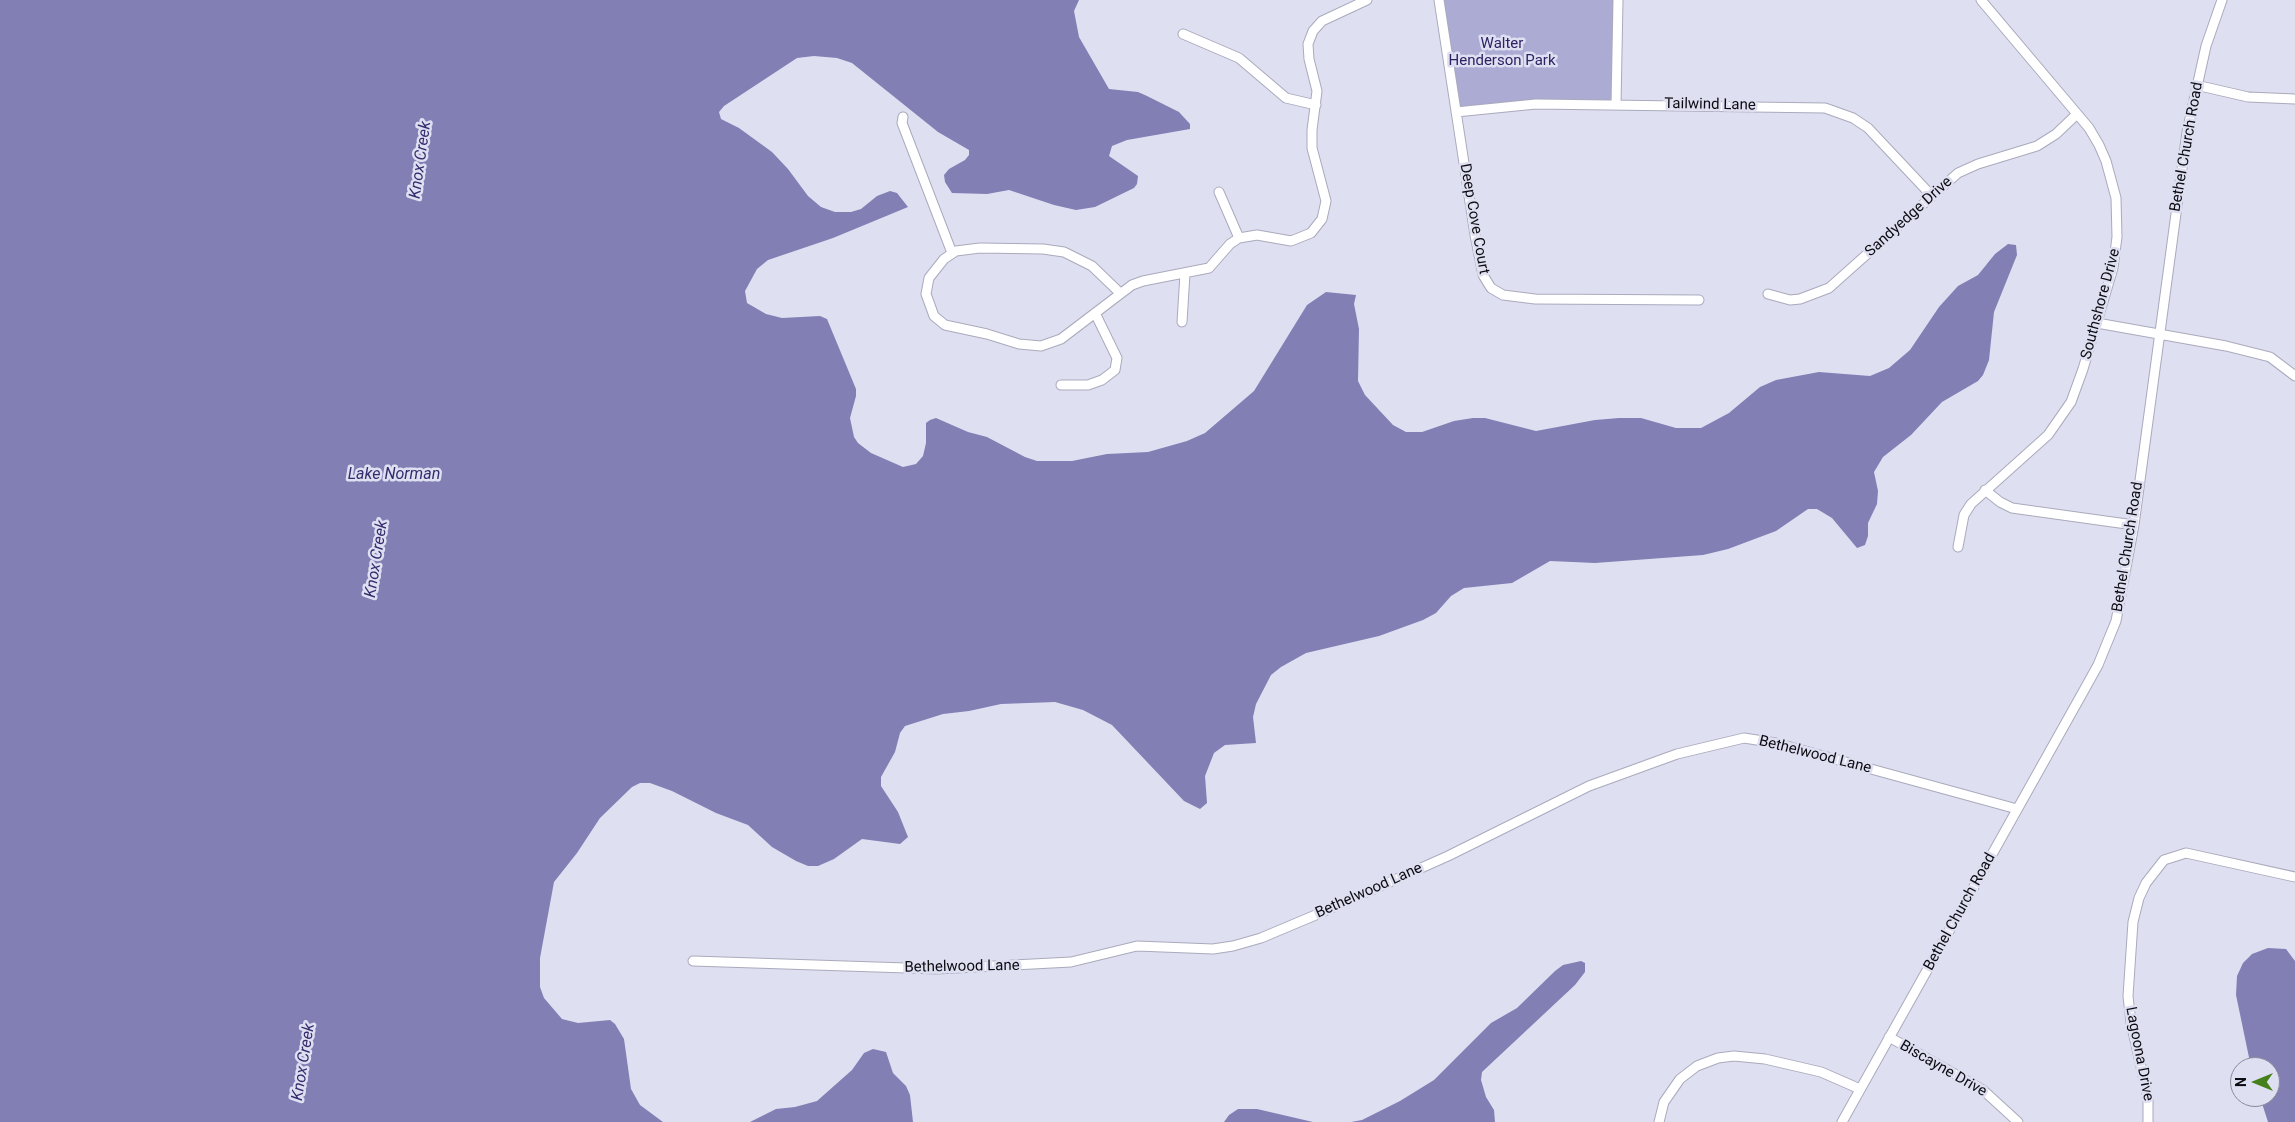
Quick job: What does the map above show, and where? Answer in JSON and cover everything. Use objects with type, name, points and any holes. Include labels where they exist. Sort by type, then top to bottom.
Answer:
[{"type":"street","points":[[1120,293],[1092,266],[1064,252],[1043,249],[980,248],[952,253],[934,271],[926,286],[931,311],[945,325],[987,334],[1019,344],[1041,346],[1061,339],[1120,293],[1143,281],[1209,268],[1230,244],[1239,238],[1252,235],[1284,241],[1300,239],[1311,233],[1322,219],[1325,196],[1311,138],[1317,91],[1308,48],[1313,31],[1329,17],[1367,0]]},
{"type":"street","name":"Deep Cove Court","points":[[1439,0],[1481,266],[1485,281],[1496,292],[1514,298],[1699,300]]},
{"type":"street","points":[[1616,105],[1618,0]]},
{"type":"street","name":"Southshore Drive","points":[[1958,547],[1964,515],[1985,490],[2038,445],[2064,415],[2077,388],[2116,252],[2117,204],[2106,161],[2089,128],[1980,0]]},
{"type":"street","name":"Bethel Church Road","points":[[1842,1122],[2089,681],[2109,640],[2121,600],[2134,524],[2185,141],[2196,85],[2222,0]]},
{"type":"street","points":[[1183,34],[1239,58],[1286,98],[1316,105]]},
{"type":"street","points":[[2196,85],[2248,97],[2295,99]]},
{"type":"street","name":"Tailwind Lane","points":[[1456,112],[1514,105],[1812,107],[1838,112],[1868,128],[1931,195]]},
{"type":"street","name":"Sandyedge Drive","points":[[1768,294],[1790,300],[1800,299],[1829,288],[1931,195],[1966,168],[2026,150],[2046,141],[2077,114]]},
{"type":"street","points":[[903,117],[902,123],[952,253]]},
{"type":"street","points":[[1219,192],[1239,238]]},
{"type":"street","points":[[1182,322],[1186,274]]},
{"type":"street","points":[[1061,385],[1088,385],[1102,380],[1115,370],[1117,358],[1095,313]]},
{"type":"street","points":[[2097,323],[2158,336],[2226,346],[2270,357],[2295,376]]},
{"type":"street","points":[[1985,490],[2000,502],[2012,508],[2134,524]]},
{"type":"street","name":"Bethelwood Lane","points":[[693,961],[937,969],[1071,962],[1137,946],[1212,949],[1233,946],[1301,921],[1430,864],[1596,783],[1676,754],[1744,738],[1804,750],[2017,809]]},
{"type":"street","name":"Lagoona Drive","points":[[2148,1122],[2148,1097],[2131,1023],[2128,996],[2133,922],[2139,898],[2146,883],[2164,860],[2186,853],[2295,877]]},
{"type":"street","name":"Biscayne Drive","points":[[1889,1037],[1983,1090],[2018,1122]]},
{"type":"street","points":[[1659,1122],[1664,1102],[1680,1079],[1697,1066],[1718,1058],[1734,1056],[1765,1060],[1821,1072],[1860,1089]]},
{"type":"green space","name":"Walter Henderson Park","points":[[1440,0],[1617,0],[1616,105],[1456,111]]},
{"type":"water","name":"Lake Norman","points":[[0,0],[1079,0],[1074,11],[1079,37],[1109,89],[1138,92],[1179,112],[1190,124],[1190,129],[1127,140],[1112,146],[1109,156],[1138,176],[1137,184],[1134,188],[1095,207],[1076,210],[1054,205],[1009,190],[987,194],[952,193],[945,182],[944,175],[949,169],[965,160],[969,155],[969,150],[938,132],[852,63],[837,58],[814,56],[797,58],[724,106],[719,112],[721,119],[739,128],[772,152],[788,169],[808,196],[821,207],[835,212],[851,212],[861,209],[877,196],[890,191],[897,193],[908,207],[833,238],[768,260],[757,269],[745,291],[747,303],[766,314],[782,318],[820,316],[827,319],[856,389],[850,418],[854,437],[858,443],[871,453],[903,467],[916,464],[923,456],[926,443],[926,423],[936,418],[968,432],[987,437],[1025,457],[1037,461],[1072,461],[1107,454],[1148,452],[1187,441],[1205,433],[1254,391],[1307,305],[1326,292],[1356,295],[1354,304],[1359,329],[1358,381],[1365,395],[1393,425],[1406,432],[1422,432],[1454,421],[1473,418],[1485,418],[1536,431],[1595,420],[1619,418],[1641,418],[1676,428],[1701,428],[1729,413],[1760,387],[1776,380],[1819,372],[1870,376],[1889,368],[1910,350],[1939,307],[1958,286],[1978,275],[1995,254],[2008,244],[2016,245],[2017,255],[1994,312],[1989,360],[1983,375],[1978,381],[1942,402],[1911,435],[1883,457],[1874,472],[1878,491],[1877,504],[1868,523],[1868,536],[1865,545],[1857,548],[1832,518],[1817,509],[1808,509],[1776,531],[1728,549],[1703,555],[1595,563],[1550,561],[1512,583],[1464,588],[1451,596],[1436,613],[1423,620],[1379,636],[1306,653],[1271,675],[1256,704],[1253,717],[1256,743],[1225,745],[1214,753],[1205,776],[1207,803],[1200,809],[1184,801],[1112,725],[1083,710],[1055,702],[1001,704],[943,714],[905,726],[900,733],[895,752],[881,777],[881,786],[898,812],[908,837],[900,844],[862,839],[834,859],[818,866],[808,866],[796,861],[772,847],[748,825],[716,813],[672,791],[650,783],[640,783],[632,787],[600,818],[577,853],[554,882],[540,958],[540,987],[544,998],[562,1019],[578,1023],[610,1020],[615,1024],[624,1039],[631,1089],[640,1105],[663,1122],[0,1122]]},
{"type":"water","points":[[2268,948],[2286,949],[2295,961],[2295,1122],[2268,1122],[2263,1107],[2280,1107],[2280,1057],[2249,1057],[2236,995],[2237,976],[2243,963],[2252,954]]},
{"type":"water","points":[[1581,961],[1585,963],[1585,972],[1575,985],[1482,1072],[1481,1080],[1486,1097],[1494,1110],[1495,1122],[1351,1122],[1362,1120],[1400,1101],[1434,1080],[1491,1023],[1517,1008],[1555,971],[1563,965]]},
{"type":"water","points":[[873,1049],[886,1052],[893,1073],[906,1086],[910,1095],[913,1122],[750,1122],[776,1109],[795,1107],[817,1101],[852,1070],[864,1053]]},
{"type":"water","points":[[1238,1109],[1257,1109],[1313,1122],[1224,1122],[1229,1115]]},
{"type":"water label","name":"Knox Creek","points":[[421,160]]},
{"type":"water label","name":"Knox Creek","points":[[377,559]]},
{"type":"water label","name":"Knox Creek","points":[[304,1062]]}]
